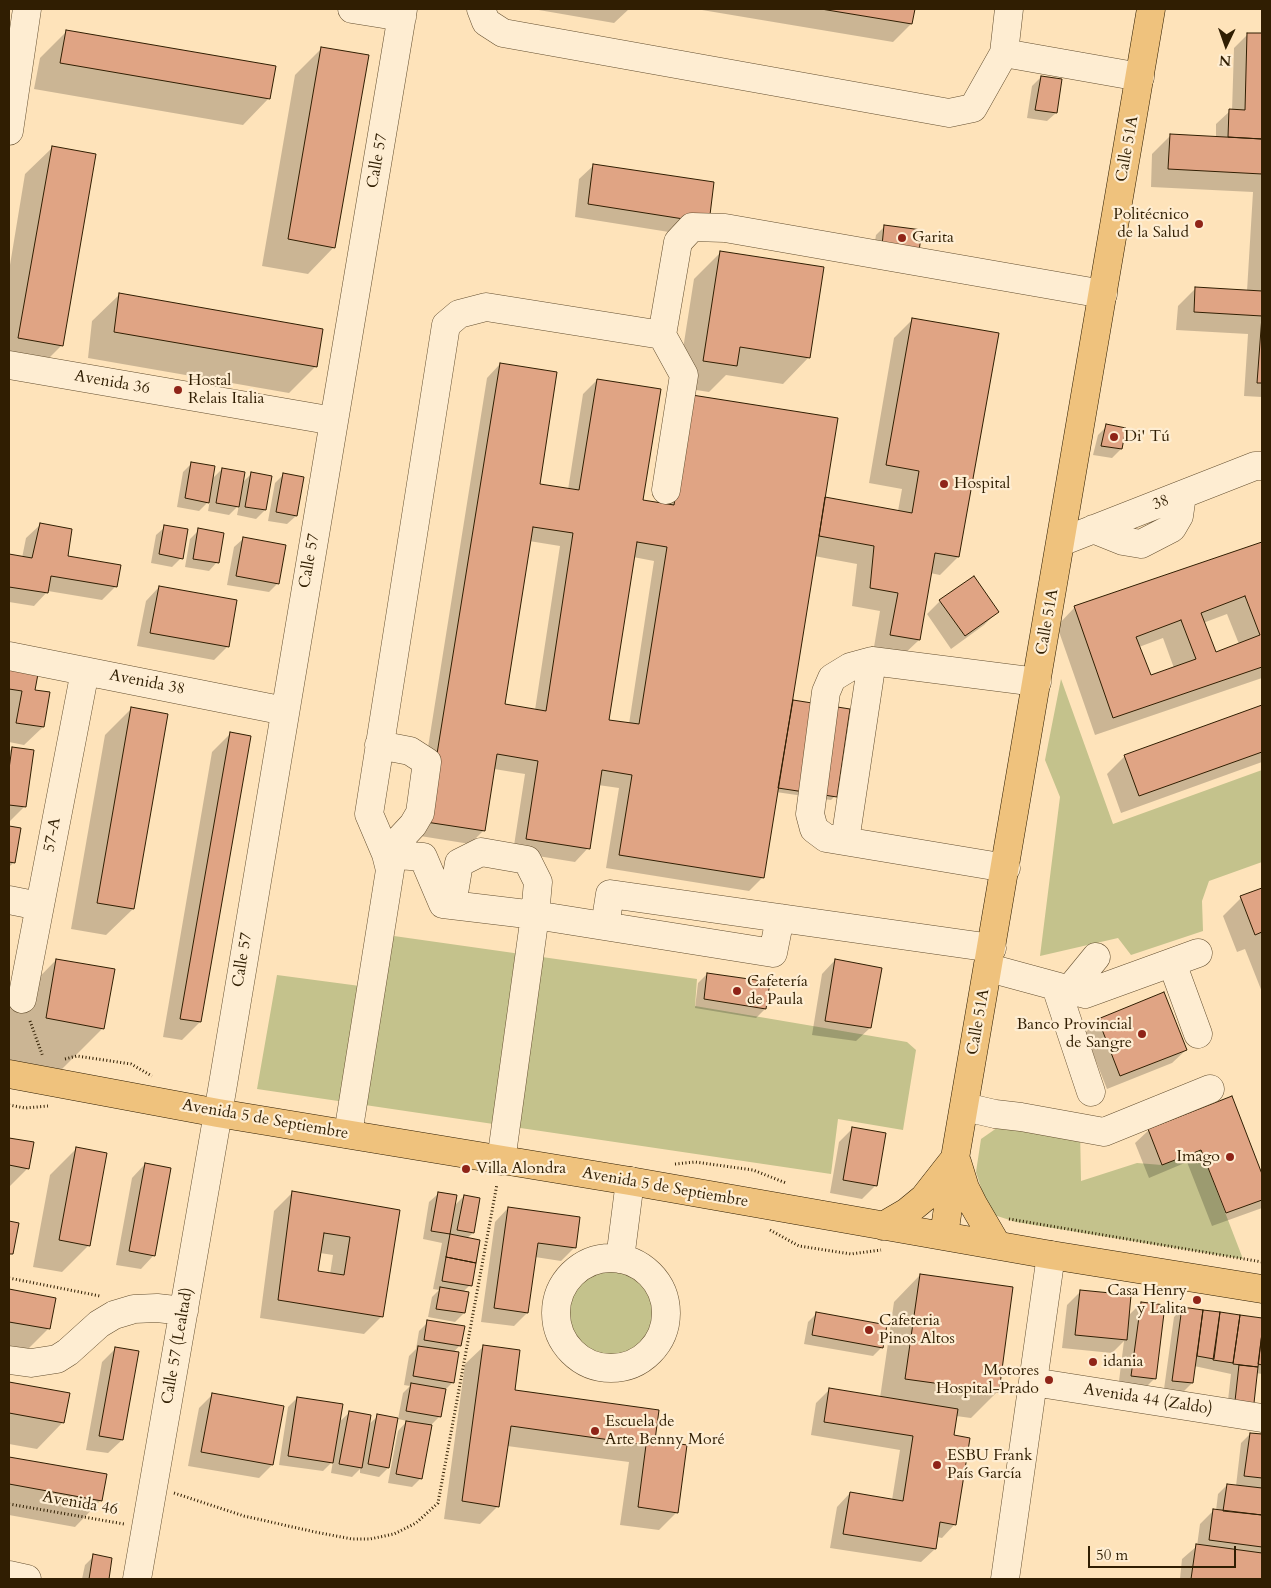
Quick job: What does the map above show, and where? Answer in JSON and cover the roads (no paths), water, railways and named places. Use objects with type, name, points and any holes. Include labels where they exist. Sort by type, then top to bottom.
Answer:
[{"type":"main road","name":"Calle 51A","points":[[944,1236],[964,1107],[1151,9]]},
{"type":"main road","name":"Avenida 5 de Septiembre","points":[[9,1074],[218,1113],[630,1181],[1051,1255],[1262,1288]]},
{"type":"main road","points":[[883,1226],[924,1198],[956,1158]]},
{"type":"main road","points":[[956,1158],[972,1204],[997,1245]]},
{"type":"street","points":[[9,132],[27,9]]},
{"type":"street","points":[[352,9],[403,13]]},
{"type":"street","points":[[481,9],[486,22],[503,33],[949,113],[973,108],[1004,53],[1009,9]]},
{"type":"street","name":"Calle 57","points":[[218,1113],[403,13]]},
{"type":"street","points":[[1004,53],[1140,77]]},
{"type":"street","points":[[666,490],[684,375],[662,335],[678,242],[692,227],[725,228],[1103,294]]},
{"type":"street","points":[[348,1134],[390,870],[386,854],[368,814],[446,325],[458,314],[486,308],[662,335]]},
{"type":"street","name":"Avenida 36","points":[[9,365],[334,421]]},
{"type":"street","name":"38","points":[[1061,542],[1255,466],[1262,466]]},
{"type":"street","name":"Avenida 38","points":[[9,656],[285,711]]},
{"type":"street","points":[[1006,868],[826,838],[814,829],[810,814],[826,692],[832,678],[850,667],[872,661],[1037,682]]},
{"type":"street","points":[[845,841],[872,661]]},
{"type":"street","name":"57-A","points":[[22,998],[85,671]]},
{"type":"street","points":[[380,745],[410,751],[427,762],[420,813],[413,825],[386,854]]},
{"type":"street","points":[[452,905],[459,863],[481,852],[527,860],[538,882],[501,1161]]},
{"type":"street","points":[[386,854],[423,857],[443,904],[535,915],[773,954],[780,918]]},
{"type":"street","points":[[605,926],[610,894],[780,918],[990,958],[1063,988],[1084,994],[1198,953]]},
{"type":"street","points":[[9,900],[39,906]]},
{"type":"street","points":[[1063,988],[1096,957]]},
{"type":"street","points":[[1172,963],[1198,1034]]},
{"type":"street","points":[[1063,988],[1091,1092]]},
{"type":"street","points":[[964,1107],[1104,1132],[1210,1089]]},
{"type":"street","name":"Calle 57 (Lealtad)","points":[[137,1579],[218,1113]]},
{"type":"street","points":[[620,1259],[630,1181]]},
{"type":"street","points":[[1005,1579],[1051,1255]]},
{"type":"street","points":[[601,1259],[620,1259],[637,1265],[650,1275],[661,1290],[666,1306],[665,1324],[659,1340],[648,1354],[634,1364],[617,1368],[598,1367],[580,1360],[567,1347],[558,1330],[555,1312],[559,1294],[569,1277],[583,1265],[601,1259]]},
{"type":"street","points":[[9,1360],[31,1363],[57,1359],[68,1352],[99,1324],[114,1315],[127,1311],[157,1308],[184,1311]]},
{"type":"street","name":"Avenida 44 (Zaldo)","points":[[1033,1382],[1262,1418]]},
{"type":"street","points":[[9,1575],[27,1579]]},
{"type":"place","name":"Politécnico de la Salud","points":[[1199,224]]},
{"type":"place","name":"Garita","points":[[902,238]]},
{"type":"place","name":"Hostal Relais Italia","points":[[178,390]]},
{"type":"place","name":"Di' Tú","points":[[1114,437]]},
{"type":"place","name":"Hospital","points":[[944,484]]},
{"type":"place","name":"Cafetería de Paula","points":[[737,991]]},
{"type":"place","name":"Banco Provincial de Sangre","points":[[1142,1034]]},
{"type":"place","name":"Imago","points":[[1230,1157]]},
{"type":"place","name":"Villa Alondra","points":[[466,1169]]},
{"type":"place","name":"Casa Henry y Lalita","points":[[1197,1300]]},
{"type":"place","name":"Cafeteria Pinos Altos","points":[[869,1330]]},
{"type":"place","name":"idania","points":[[1093,1362]]},
{"type":"place","name":"Motores Hospital-Prado","points":[[1049,1380]]},
{"type":"place","name":"Escuela de Arte Benny Moré","points":[[595,1431]]},
{"type":"place","name":"ESBU Frank País García","points":[[937,1465]]}]
